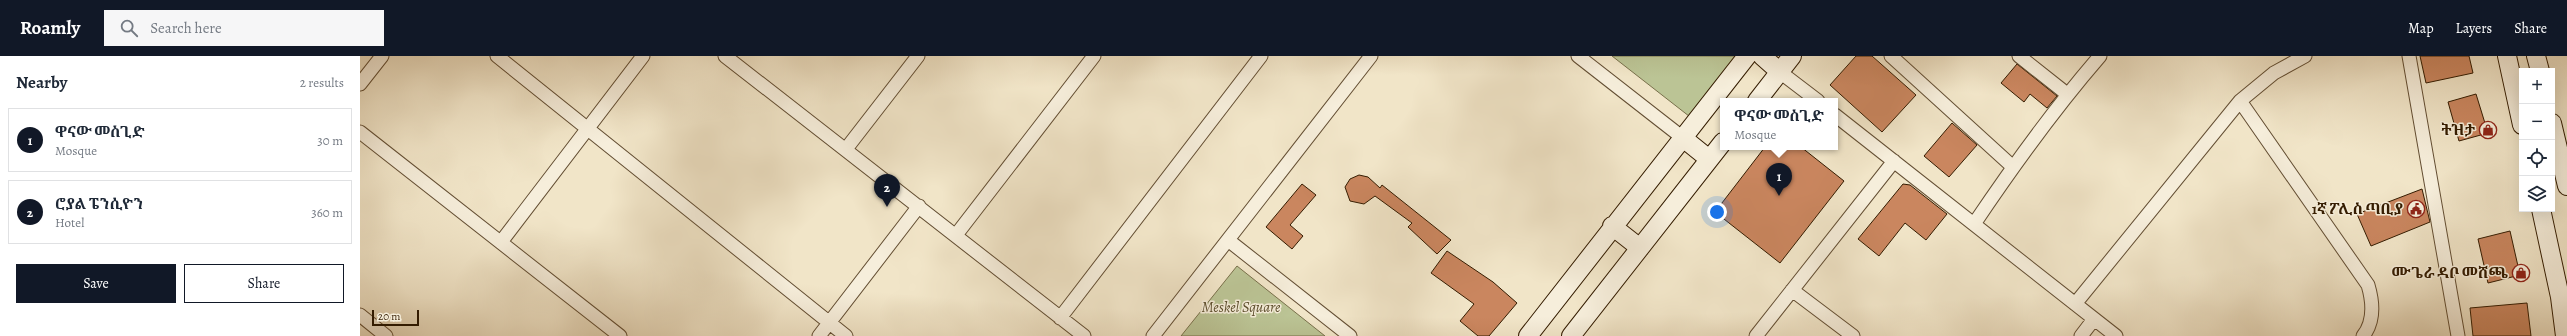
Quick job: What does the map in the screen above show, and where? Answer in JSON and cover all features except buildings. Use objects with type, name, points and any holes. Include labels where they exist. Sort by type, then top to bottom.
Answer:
[{"type":"street","points":[[360,84],[382,56]]},
{"type":"street","points":[[497,56],[586,129],[846,336]]},
{"type":"street","points":[[500,242],[644,56]]},
{"type":"street","points":[[725,56],[742,61],[846,149],[1084,336]]},
{"type":"street","points":[[846,149],[918,56]]},
{"type":"street","points":[[956,235],[1094,56]]},
{"type":"street","points":[[1060,318],[1261,56]]},
{"type":"street","points":[[1153,336],[1371,56]]},
{"type":"street","points":[[1578,56],[1709,159]]},
{"type":"street","points":[[1528,336],[1612,226],[1684,138],[1747,56]]},
{"type":"street","points":[[1762,56],[1814,98]]},
{"type":"street","points":[[1758,98],[1792,56]]},
{"type":"street","points":[[1891,56],[2013,167]]},
{"type":"street","points":[[2019,56],[2067,94]]},
{"type":"street","points":[[1974,224],[2013,167],[2067,94],[2100,56]]},
{"type":"street","points":[[2075,304],[2240,101],[2274,73],[2305,56]]},
{"type":"street","points":[[2409,56],[2458,336]]},
{"type":"street","points":[[2507,56],[2519,111]]},
{"type":"street","points":[[2536,56],[2539,68]]},
{"type":"street","points":[[2240,101],[2368,285],[2374,303],[2369,329],[2363,336]]},
{"type":"street","points":[[1838,116],[2116,336]]},
{"type":"street","points":[[360,132],[620,336]]},
{"type":"street","points":[[2555,136],[2567,186]]},
{"type":"street","points":[[1571,336],[1720,146]]},
{"type":"street","points":[[1756,336],[1894,161]]},
{"type":"street","points":[[818,336],[919,206]]},
{"type":"street","points":[[2542,212],[2560,297],[2565,336]]},
{"type":"street","points":[[1612,226],[1640,248]]},
{"type":"street","points":[[1228,240],[1350,336]]},
{"type":"street","points":[[1792,290],[1853,336]]},
{"type":"street","points":[[360,315],[386,336]]},
{"type":"street","points":[[2081,336],[2094,319]]},
{"type":"green space","points":[[1612,56],[1744,56],[1694,120]]},
{"type":"green space","name":"Meskel Square","points":[[1237,266],[1325,336],[1181,336]]},
{"type":"place","name":"ትዝታ","points":[[2488,130]]},
{"type":"place","name":"ዋናው መስጊድ","points":[[1779,196]]},
{"type":"place","name":"ሮያል ፔንሲዮን","points":[[887,207]]},
{"type":"place","name":"1ኛ ፖሊስ ጣቢያ","points":[[2416,209]]},
{"type":"place","name":"ሙጌራ ዳቦ መሸጫ","points":[[2521,273]]}]
